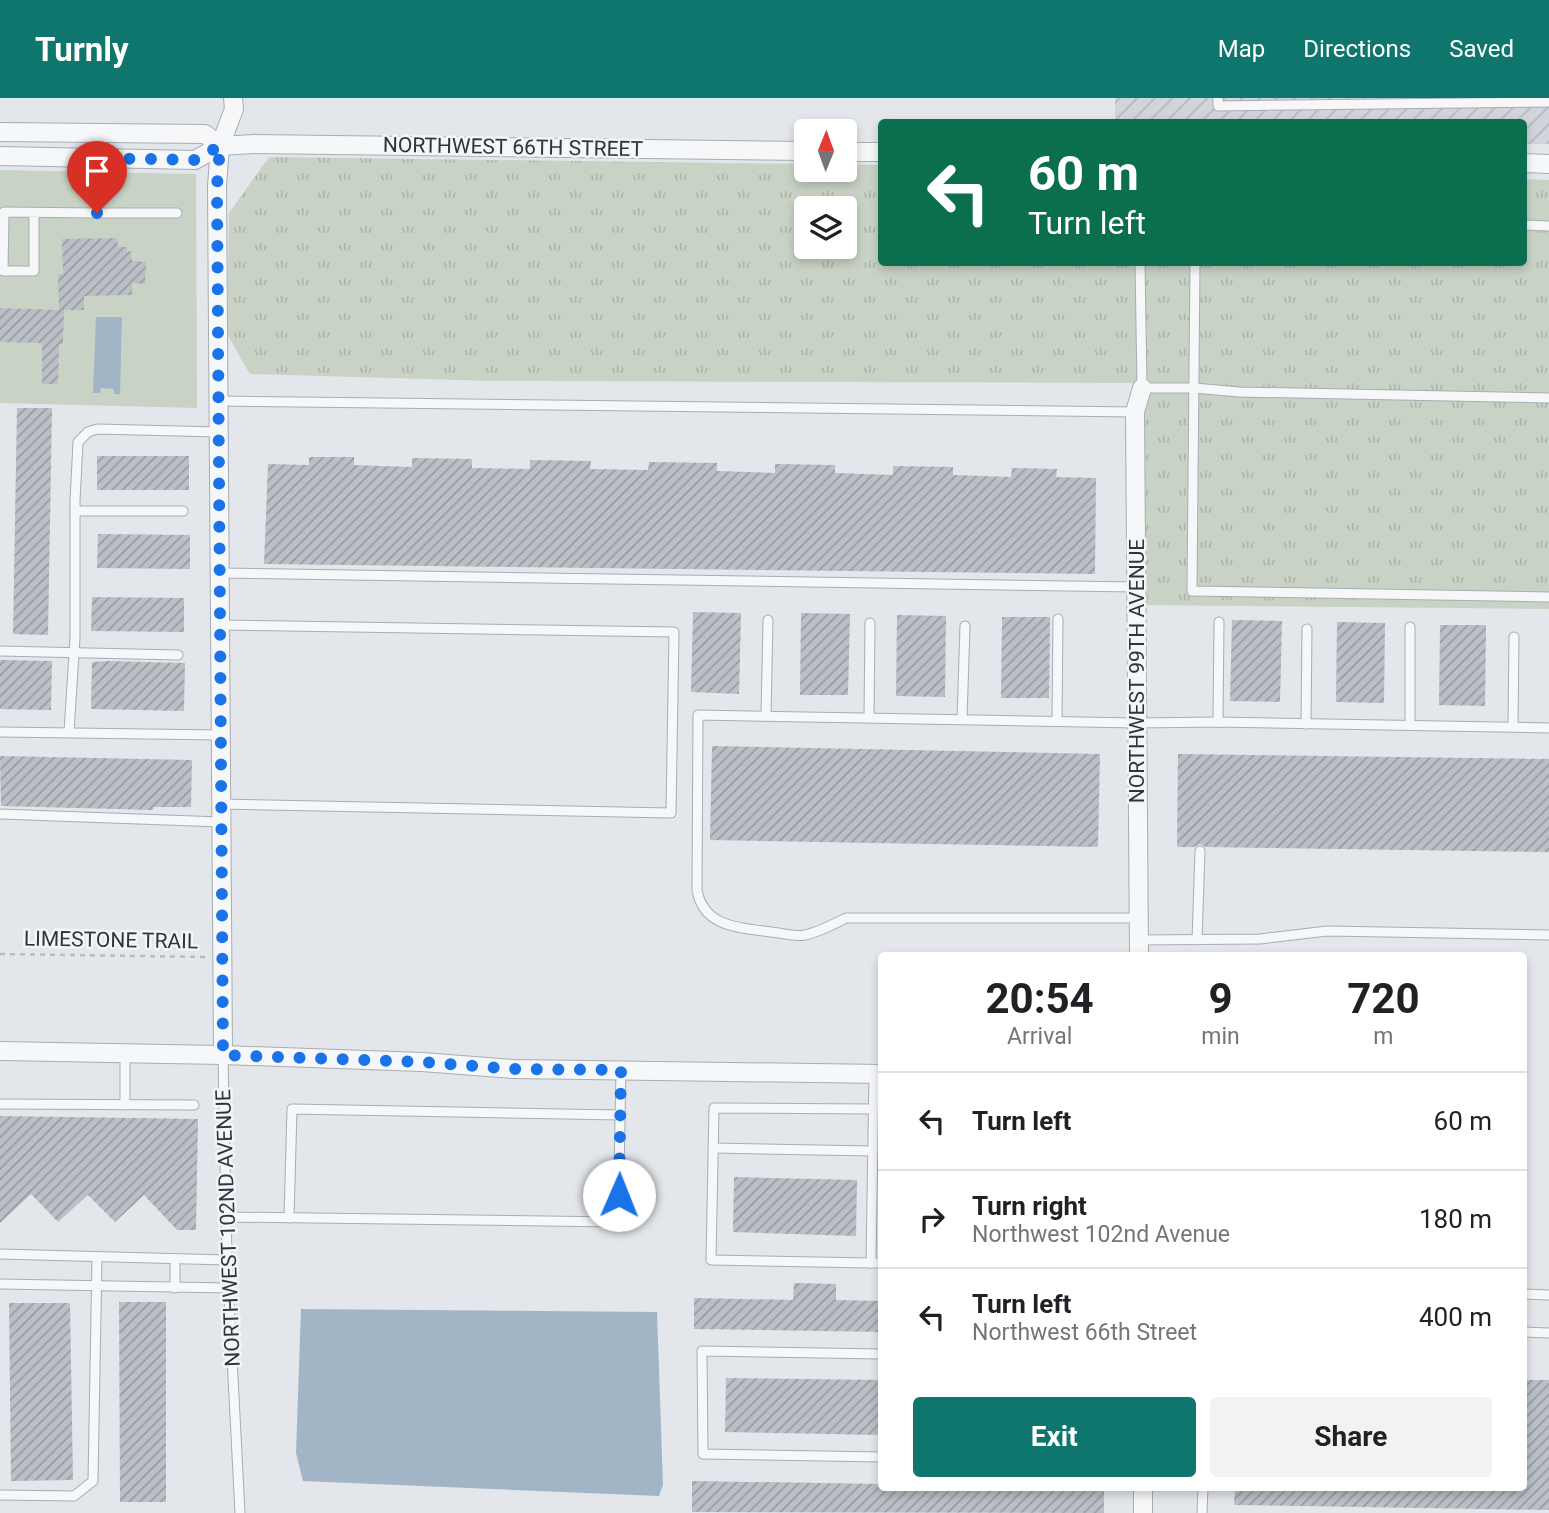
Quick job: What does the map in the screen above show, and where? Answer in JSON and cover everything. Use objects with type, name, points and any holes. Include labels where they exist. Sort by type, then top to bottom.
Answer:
[{"type":"street","name":"NORTHWEST 102ND AVENUE","points":[[223,1055],[217,186],[220,146],[233,109],[233,98]]},
{"type":"street","name":"NORTHWEST 66TH STREET","points":[[0,132],[205,134],[220,146]]},
{"type":"street","name":"NORTHWEST 66TH STREET","points":[[0,156],[195,160],[220,146],[794,151]]},
{"type":"street","points":[[858,152],[878,152]]},
{"type":"street","points":[[1527,163],[1549,164]]},
{"type":"street","name":"NORTHWEST 99TH AVENUE","points":[[1139,948],[1135,412],[1142,388]]},
{"type":"street","points":[[0,1051],[223,1055],[422,1062],[513,1069],[878,1074]]},
{"type":"street","points":[[1143,1491],[1143,1513]]},
{"type":"lane","points":[[1218,98],[1218,106],[1258,102],[1549,102]]},
{"type":"lane","points":[[97,213],[98,158]]},
{"type":"lane","points":[[34,213],[34,271],[3,271],[4,212],[177,213]]},
{"type":"lane","points":[[1527,225],[1549,226]]},
{"type":"lane","points":[[1140,266],[1142,388],[1549,398]]},
{"type":"lane","points":[[1195,266],[1192,591],[1549,597]]},
{"type":"lane","points":[[219,401],[1135,412]]},
{"type":"lane","points":[[69,732],[74,654],[77,447],[81,438],[97,429],[219,432]]},
{"type":"lane","points":[[75,511],[183,511]]},
{"type":"lane","points":[[220,573],[1136,587]]},
{"type":"lane","points":[[1057,721],[1058,619]]},
{"type":"lane","points":[[766,716],[768,620]]},
{"type":"lane","points":[[1218,722],[1219,622]]},
{"type":"lane","points":[[869,717],[870,623]]},
{"type":"lane","points":[[0,814],[196,821],[221,813],[671,813],[674,632],[220,625]]},
{"type":"lane","points":[[962,719],[965,626]]},
{"type":"lane","points":[[1410,627],[1410,725]]},
{"type":"lane","points":[[1306,724],[1307,629]]},
{"type":"lane","points":[[1513,727],[1514,637]]},
{"type":"lane","points":[[0,651],[178,655]]},
{"type":"lane","points":[[1139,918],[846,918],[801,936],[728,926],[699,904],[697,890],[698,715],[1549,728]]},
{"type":"lane","points":[[0,732],[220,735]]},
{"type":"lane","points":[[1198,940],[1200,851]]},
{"type":"lane","points":[[1139,948],[1198,940],[1260,939],[1327,931],[1549,935]]},
{"type":"lane","points":[[124,1053],[125,1105]]},
{"type":"lane","name":"NORTHWEST 102ND AVENUE","points":[[223,1055],[227,1260],[240,1513]]},
{"type":"lane","points":[[226,1217],[618,1222],[621,1070]]},
{"type":"lane","points":[[871,1263],[873,1151],[877,1136],[878,1074]]},
{"type":"lane","points":[[0,1104],[194,1105]]},
{"type":"lane","points":[[876,1106],[714,1108],[711,1260],[878,1264]]},
{"type":"lane","points":[[289,1218],[292,1109],[620,1115]]},
{"type":"lane","points":[[713,1148],[873,1151]]},
{"type":"lane","points":[[0,1254],[227,1260]]},
{"type":"lane","points":[[0,1495],[74,1496],[93,1481],[97,1257]]},
{"type":"lane","points":[[175,1260],[175,1287]]},
{"type":"lane","points":[[0,1284],[229,1289]]},
{"type":"lane","points":[[1527,1294],[1549,1295]]},
{"type":"lane","points":[[1527,1332],[1549,1333]]},
{"type":"lane","points":[[878,1354],[702,1351],[703,1454],[878,1457]]},
{"type":"lane","points":[[1202,1513],[1203,1491]]},
{"type":"path","name":"LIMESTONE TRAIL","points":[[0,954],[222,958]]},
{"type":"shaded area","points":[[1115,98],[1549,98],[1549,144],[1527,144],[1527,119],[1115,119]]},
{"type":"green space","points":[[269,157],[794,164],[794,182],[858,182],[858,164],[878,165],[878,266],[1143,266],[1143,331],[1145,266],[1527,266],[1527,179],[1549,180],[1549,609],[1135,605],[1141,383],[493,381],[250,374],[227,334],[229,213]]},
{"type":"green space","points":[[0,170],[196,174],[197,408],[0,403]]},
{"type":"water","points":[[96,317],[122,317],[120,394],[114,394],[114,389],[101,388],[100,393],[93,393]]},
{"type":"water","points":[[301,1309],[657,1312],[663,1485],[659,1496],[303,1481],[296,1453]]},
{"type":"building","points":[[117,238],[118,247],[127,247],[127,252],[131,251],[132,261],[146,262],[145,284],[132,283],[132,295],[84,296],[84,310],[64,310],[63,344],[59,344],[58,384],[42,384],[42,343],[0,342],[0,308],[59,310],[58,274],[63,274],[62,239]]},
{"type":"building","points":[[17,408],[52,408],[48,635],[13,634]]},
{"type":"building","points":[[97,456],[189,456],[189,490],[97,490]]},
{"type":"building","points":[[309,457],[354,457],[354,465],[412,467],[412,458],[472,459],[472,468],[530,469],[530,460],[591,461],[590,469],[648,470],[649,462],[717,463],[717,471],[775,473],[775,464],[835,465],[835,473],[893,475],[893,466],[953,467],[953,475],[1011,477],[1012,468],[1057,469],[1056,477],[1096,478],[1095,574],[264,564],[268,464],[309,465]]},
{"type":"building","points":[[98,534],[190,535],[190,569],[97,568]]},
{"type":"building","points":[[92,597],[184,598],[184,632],[91,631]]},
{"type":"building","points":[[693,612],[741,613],[739,694],[691,692]]},
{"type":"building","points":[[801,613],[850,614],[848,695],[800,695]]},
{"type":"building","points":[[897,615],[946,616],[945,697],[896,696]]},
{"type":"building","points":[[1002,617],[1050,617],[1049,698],[1001,698]]},
{"type":"building","points":[[1232,620],[1282,621],[1280,702],[1230,701]]},
{"type":"building","points":[[1337,622],[1385,623],[1384,703],[1336,702]]},
{"type":"building","points":[[1440,625],[1486,625],[1485,706],[1439,705]]},
{"type":"building","points":[[0,660],[52,661],[51,710],[0,709]]},
{"type":"building","points":[[92,662],[185,663],[184,711],[91,709]]},
{"type":"building","points":[[712,746],[1100,754],[1098,847],[710,840]]},
{"type":"building","points":[[1178,754],[1549,759],[1549,852],[1206,847],[1200,844],[1194,847],[1177,847]]},
{"type":"building","points":[[0,756],[192,760],[191,807],[153,807],[153,810],[1,806]]},
{"type":"building","points":[[0,1116],[198,1119],[196,1230],[177,1230],[144,1195],[115,1222],[88,1195],[58,1222],[31,1194],[0,1223]]},
{"type":"building","points":[[734,1177],[857,1180],[856,1236],[733,1232]]},
{"type":"building","points":[[794,1283],[836,1284],[836,1300],[878,1301],[878,1332],[694,1329],[694,1298],[793,1300]]},
{"type":"building","points":[[119,1302],[166,1302],[166,1502],[120,1502]]},
{"type":"building","points":[[9,1303],[70,1303],[73,1480],[11,1481]]},
{"type":"building","points":[[726,1378],[878,1380],[878,1435],[725,1432]]},
{"type":"building","points":[[1527,1380],[1549,1380],[1549,1510],[1234,1505],[1235,1491],[1527,1491]]},
{"type":"building","points":[[692,1481],[878,1484],[878,1491],[1104,1491],[1104,1513],[692,1512]]},
{"type":"route","points":[[97,213],[98,158],[195,160],[220,146],[217,186],[223,1055],[422,1062],[513,1069],[621,1070],[619,1195]]}]
